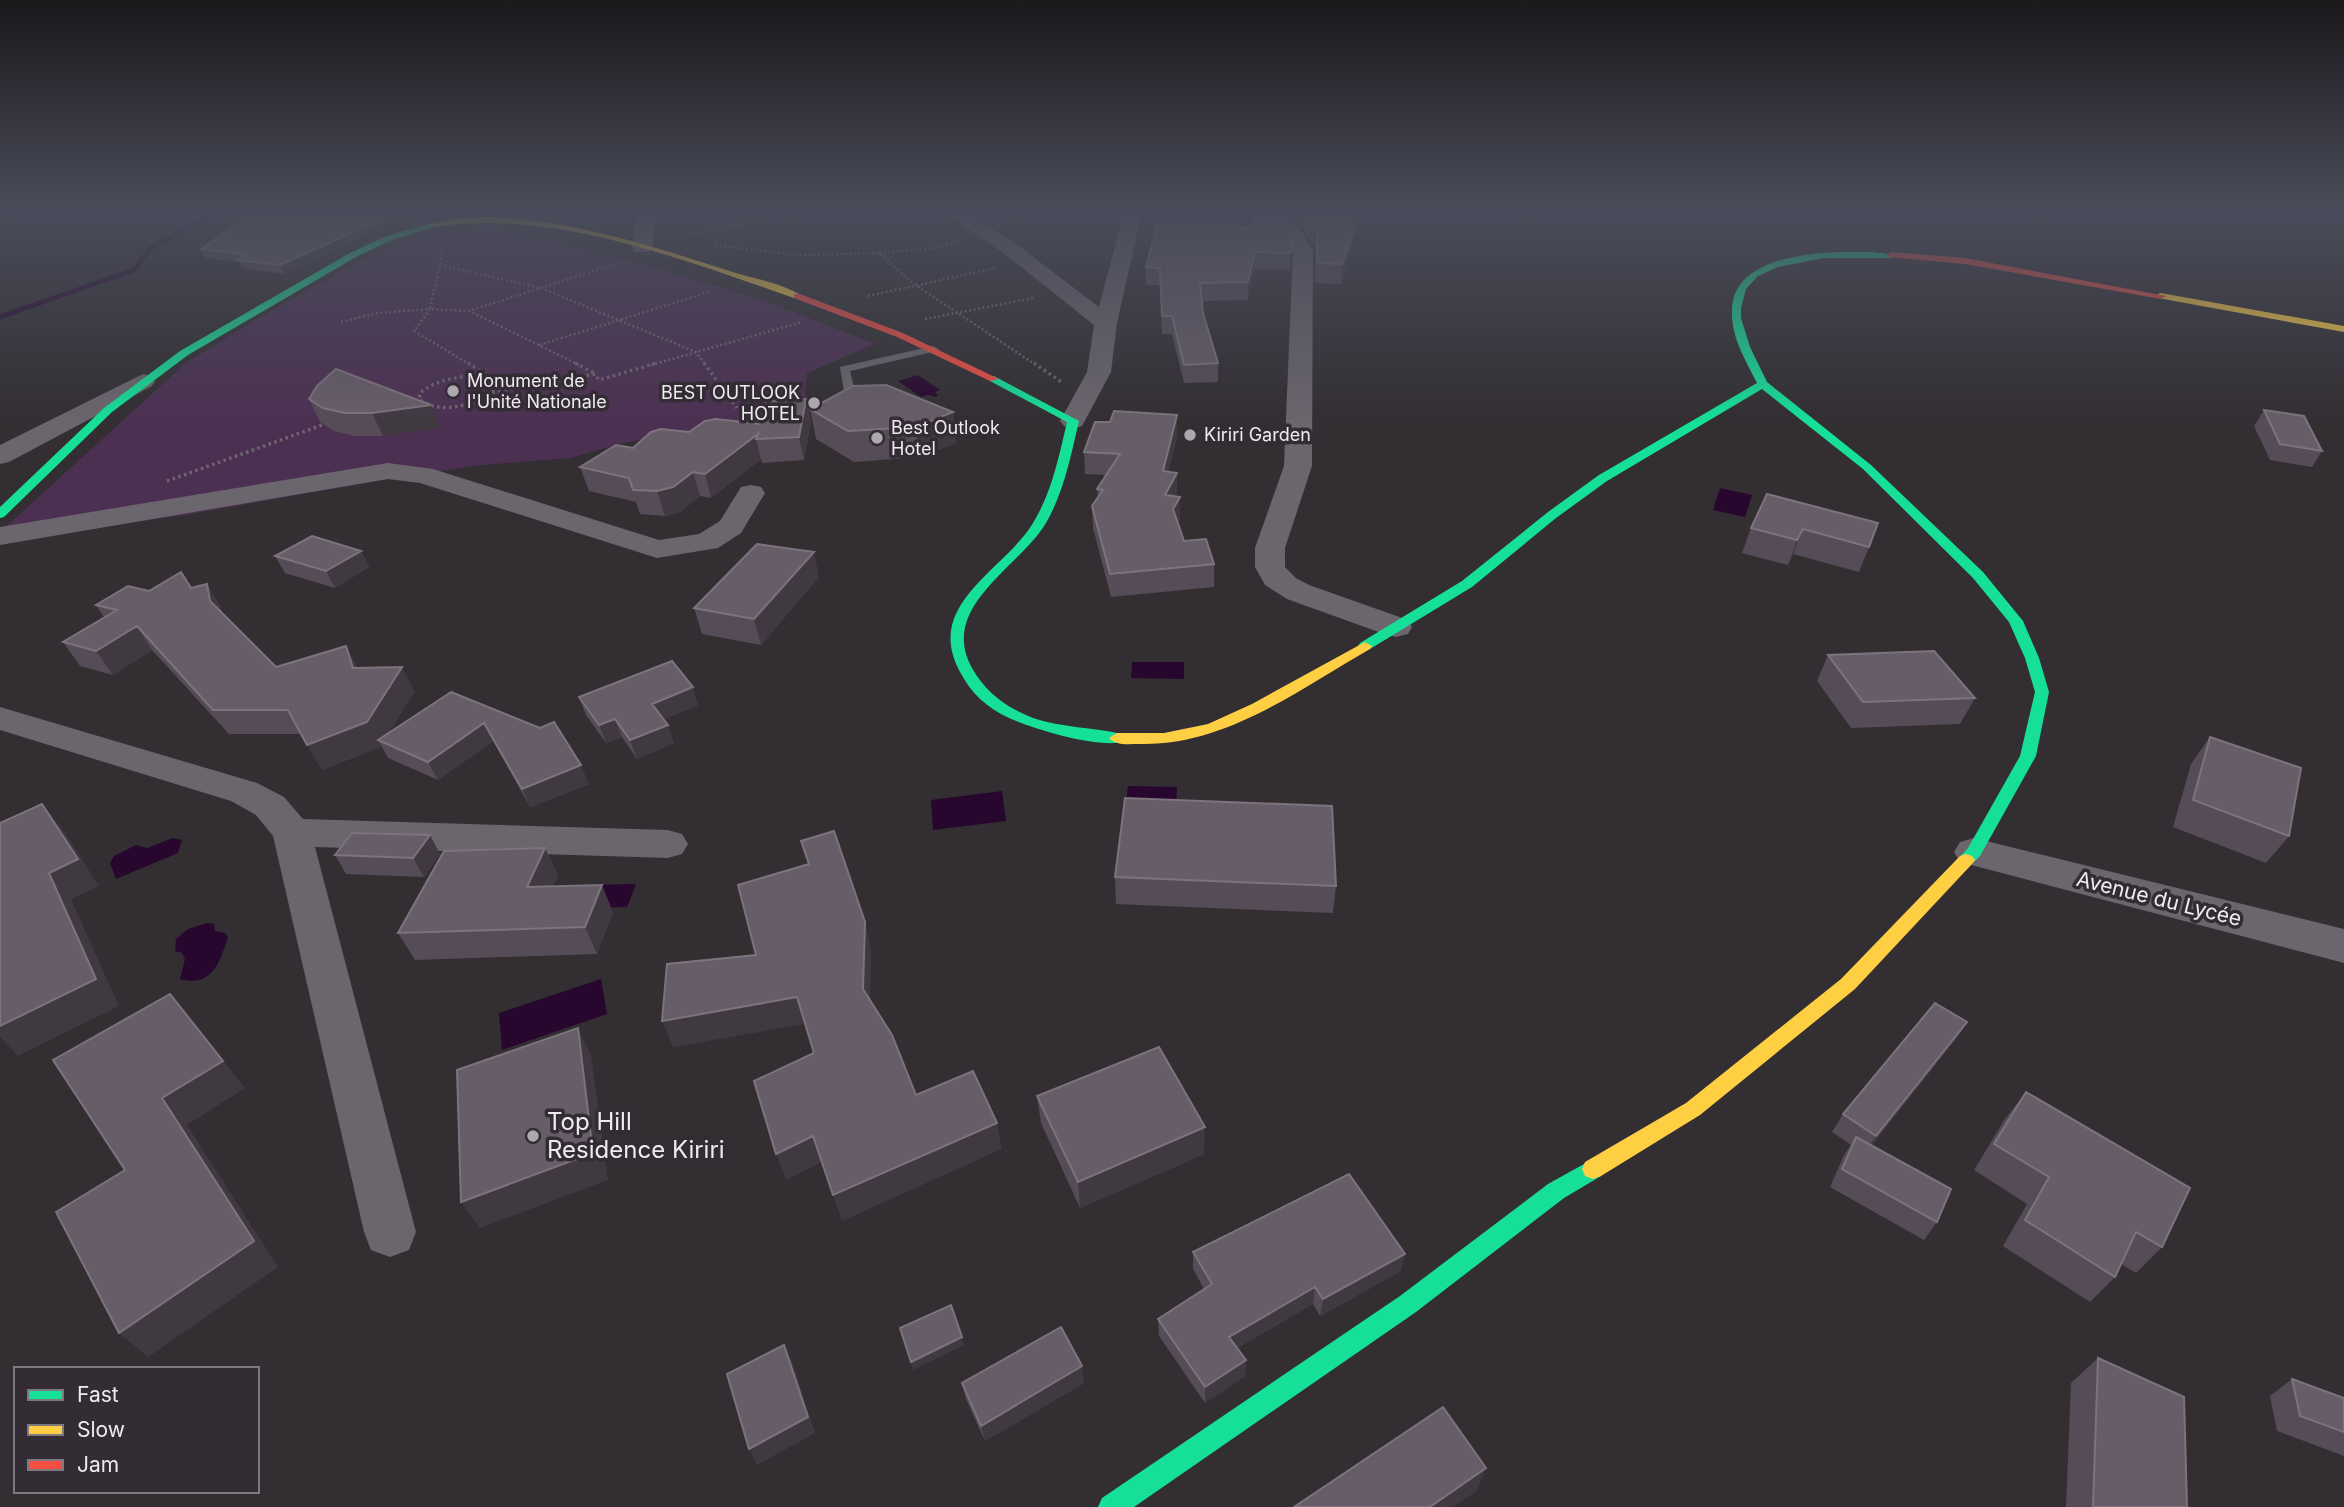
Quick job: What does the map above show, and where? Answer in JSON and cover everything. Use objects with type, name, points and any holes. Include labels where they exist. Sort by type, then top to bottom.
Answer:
[{"type":"street","points":[[0,456],[147,379],[303,282]]},
{"type":"street","points":[[750,282],[827,307],[933,349],[1073,421]]},
{"type":"street","points":[[1053,282],[1106,323]]},
{"type":"street","points":[[1116,282],[1106,323],[1099,372],[1073,421],[1054,492],[1039,526],[1011,561],[970,602],[957,629],[960,657],[978,691],[1018,719],[1077,733],[1134,739],[1188,735],[1229,721],[1464,586],[1497,562],[1541,521],[1581,492],[1763,384]]},
{"type":"street","points":[[1302,282],[1298,466],[1294,486],[1269,549],[1268,565],[1277,579],[1298,591],[1396,627]]},
{"type":"street","points":[[1111,1507],[1408,1304],[1556,1191],[1693,1109],[1848,984],[1974,852],[2028,756],[2042,692],[2016,621],[1978,575],[1867,467],[1763,384],[1737,327],[1737,295],[1743,282]]},
{"type":"street","points":[[2086,282],[2344,328]]},
{"type":"street","points":[[0,514],[66,447],[147,379]]},
{"type":"street","points":[[0,536],[388,471],[423,475],[657,549],[707,542],[731,527],[751,493]]},
{"type":"street","points":[[0,718],[244,792],[270,806],[292,832],[390,1232]]},
{"type":"street","points":[[292,832],[668,844]]},
{"type":"street","name":"Avenue du Lycée","points":[[1974,852],[2344,946]]},
{"type":"lane","points":[[852,402],[844,369],[933,349]]},
{"type":"path","points":[[436,282],[430,309],[414,331],[493,379],[496,388],[492,392]]},
{"type":"path","points":[[520,282],[621,319],[696,352],[737,408]]},
{"type":"path","points":[[468,312],[559,282]]},
{"type":"path","points":[[827,307],[923,282]]},
{"type":"path","points":[[914,284],[1087,399]]},
{"type":"path","points":[[539,345],[713,290]]},
{"type":"path","points":[[881,328],[1065,292]]},
{"type":"path","points":[[341,322],[377,313],[430,309],[468,312],[595,374],[598,380],[806,321]]},
{"type":"path","points":[[419,399],[429,406],[451,407],[475,401],[492,392],[595,374]]},
{"type":"path","points":[[408,402],[419,399],[426,388],[447,379],[474,375],[493,379]]},
{"type":"path","points":[[166,481],[325,424]]},
{"type":"shaded area","points":[[322,282],[703,282],[765,301],[875,344],[807,373],[804,411],[627,442],[570,458],[483,465],[406,476],[185,515],[0,541],[0,532],[187,362]]},
{"type":"shaded area","points":[[918,375],[940,390],[935,392],[938,395],[936,397],[921,397],[898,381]]},
{"type":"shaded area","points":[[1720,488],[1752,495],[1745,517],[1713,510]]},
{"type":"shaded area","points":[[1132,662],[1184,662],[1184,679],[1131,678]]},
{"type":"shaded area","points":[[1128,786],[1177,787],[1176,804],[1126,803]]},
{"type":"shaded area","points":[[1002,791],[1006,821],[933,830],[931,800]]},
{"type":"shaded area","points":[[173,838],[182,840],[178,853],[116,879],[110,863],[114,856],[136,845],[147,848]]},
{"type":"shaded area","points":[[636,884],[627,907],[573,908],[584,885]]},
{"type":"shaded area","points":[[207,923],[214,924],[215,931],[225,933],[228,937],[222,955],[208,976],[191,981],[180,979],[185,959],[182,953],[175,951],[176,939],[188,929]]},
{"type":"shaded area","points":[[601,979],[607,1014],[502,1050],[499,1013]]},
{"type":"building","points":[[1161,282],[1232,282],[1200,283],[1203,313],[1218,363],[1184,365],[1172,316],[1162,316]]},
{"type":"building","points":[[336,369],[431,405],[372,413],[345,413],[323,408],[309,399],[317,386]]},
{"type":"building","points":[[886,385],[953,412],[916,427],[848,431],[810,409],[853,386]]},
{"type":"building","points":[[806,399],[799,437],[756,439],[758,434],[705,474],[693,472],[673,487],[657,491],[633,490],[629,478],[580,467],[616,445],[633,448],[651,432],[661,429],[689,432],[705,421],[716,419],[760,424],[766,401]]},
{"type":"building","points":[[2264,410],[2304,416],[2322,451],[2280,444]]},
{"type":"building","points":[[1114,411],[1177,415],[1163,471],[1177,473],[1165,495],[1180,497],[1173,509],[1184,541],[1206,539],[1214,564],[1110,574],[1092,506],[1103,490],[1097,489],[1120,454],[1084,452],[1095,422],[1110,422]]},
{"type":"building","points":[[1767,494],[1878,523],[1869,547],[1803,529],[1797,540],[1751,528]]},
{"type":"building","points":[[312,536],[361,551],[326,571],[275,556]]},
{"type":"building","points":[[757,544],[814,552],[754,619],[694,608]]},
{"type":"building","points":[[181,572],[191,588],[207,584],[210,601],[276,667],[346,646],[353,668],[402,667],[367,722],[307,745],[288,710],[213,710],[137,626],[96,651],[63,642],[117,610],[96,605],[128,586],[149,591]]},
{"type":"building","points":[[1934,651],[1975,698],[1863,702],[1828,655]]},
{"type":"building","points":[[672,661],[693,687],[652,704],[668,725],[630,740],[615,719],[599,725],[579,697]]},
{"type":"building","points":[[451,692],[540,728],[554,722],[581,765],[522,789],[484,723],[428,762],[378,740]]},
{"type":"building","points":[[2210,737],[2301,768],[2289,836],[2193,800]]},
{"type":"building","points":[[1125,798],[1332,806],[1336,886],[1115,877]]},
{"type":"building","points":[[42,804],[78,859],[49,873],[96,979],[0,1026],[0,823]]},
{"type":"building","points":[[834,831],[865,922],[863,989],[892,1035],[916,1095],[973,1071],[997,1123],[833,1195],[813,1136],[776,1154],[754,1081],[814,1053],[797,997],[662,1021],[667,964],[756,955],[738,885],[809,864],[801,841]]},
{"type":"building","points":[[352,833],[430,835],[413,858],[335,855]]},
{"type":"building","points":[[545,848],[527,887],[602,885],[585,927],[398,933],[444,851]]},
{"type":"building","points":[[170,994],[223,1061],[162,1098],[254,1241],[119,1333],[56,1212],[125,1170],[53,1060]]},
{"type":"building","points":[[1935,1003],[1967,1022],[1876,1136],[1843,1114]]},
{"type":"building","points":[[578,1028],[593,1153],[461,1202],[457,1070]]},
{"type":"building","points":[[1159,1047],[1205,1127],[1078,1182],[1037,1096]]},
{"type":"building","points":[[2026,1092],[2190,1188],[2162,1247],[2136,1232],[2115,1277],[2025,1220],[2049,1177],[1994,1144]]},
{"type":"building","points":[[1856,1137],[1951,1189],[1937,1222],[1842,1169]]},
{"type":"building","points":[[1349,1174],[1405,1254],[1323,1299],[1315,1287],[1229,1337],[1246,1360],[1205,1387],[1158,1319],[1212,1284],[1193,1252]]},
{"type":"building","points":[[951,1305],[962,1337],[911,1362],[900,1328]]},
{"type":"building","points":[[1061,1327],[1082,1366],[981,1426],[962,1383]]},
{"type":"building","points":[[784,1345],[808,1417],[749,1449],[727,1374]]},
{"type":"building","points":[[2098,1358],[2184,1397],[2187,1507],[2093,1507]]},
{"type":"building","points":[[2292,1379],[2344,1398],[2344,1432],[2300,1416]]},
{"type":"building","points":[[1443,1407],[1486,1468],[1430,1507],[1294,1507]]},
{"type":"waterway","points":[[0,317],[99,282]]},
{"type":"traffic: fast","points":[[0,514],[108,410],[184,353],[306,282]]},
{"type":"traffic: fast","points":[[1365,646],[1467,584],[1552,515],[1603,478],[1763,384],[1745,347],[1737,318],[1736,308],[1741,289],[1748,282]]},
{"type":"traffic: fast","points":[[994,379],[1073,421],[1056,485],[1040,522],[1022,547],[978,591],[961,616],[957,645],[962,663],[973,683],[988,699],[1006,711],[1049,728],[1117,738]]},
{"type":"traffic: fast","points":[[1763,384],[1867,467],[1978,575],[2016,621],[2032,658],[2042,692],[2028,756],[1974,852],[1966,860]]},
{"type":"traffic: fast","points":[[1111,1507],[1408,1304],[1556,1191],[1593,1169]]},
{"type":"traffic: slow","points":[[755,282],[797,296]]},
{"type":"traffic: slow","points":[[2161,296],[2344,329]]},
{"type":"traffic: slow","points":[[1117,738],[1174,737],[1214,727],[1258,707],[1365,646]]},
{"type":"traffic: slow","points":[[1593,1169],[1693,1109],[1848,984],[1966,860]]},
{"type":"traffic: jam","points":[[2084,282],[2161,296]]},
{"type":"traffic: jam","points":[[797,296],[900,335],[994,379]]},
{"type":"place","name":"Monument de l'Unité Nationale","points":[[453,391]]},
{"type":"place","name":"BEST OUTLOOK HOTEL","points":[[814,403]]},
{"type":"place","name":"Kiriri Garden","points":[[1190,435]]},
{"type":"place","name":"Best Outlook Hotel","points":[[877,438]]},
{"type":"place","name":"Top Hill Residence Kiriri","points":[[533,1136]]}]
